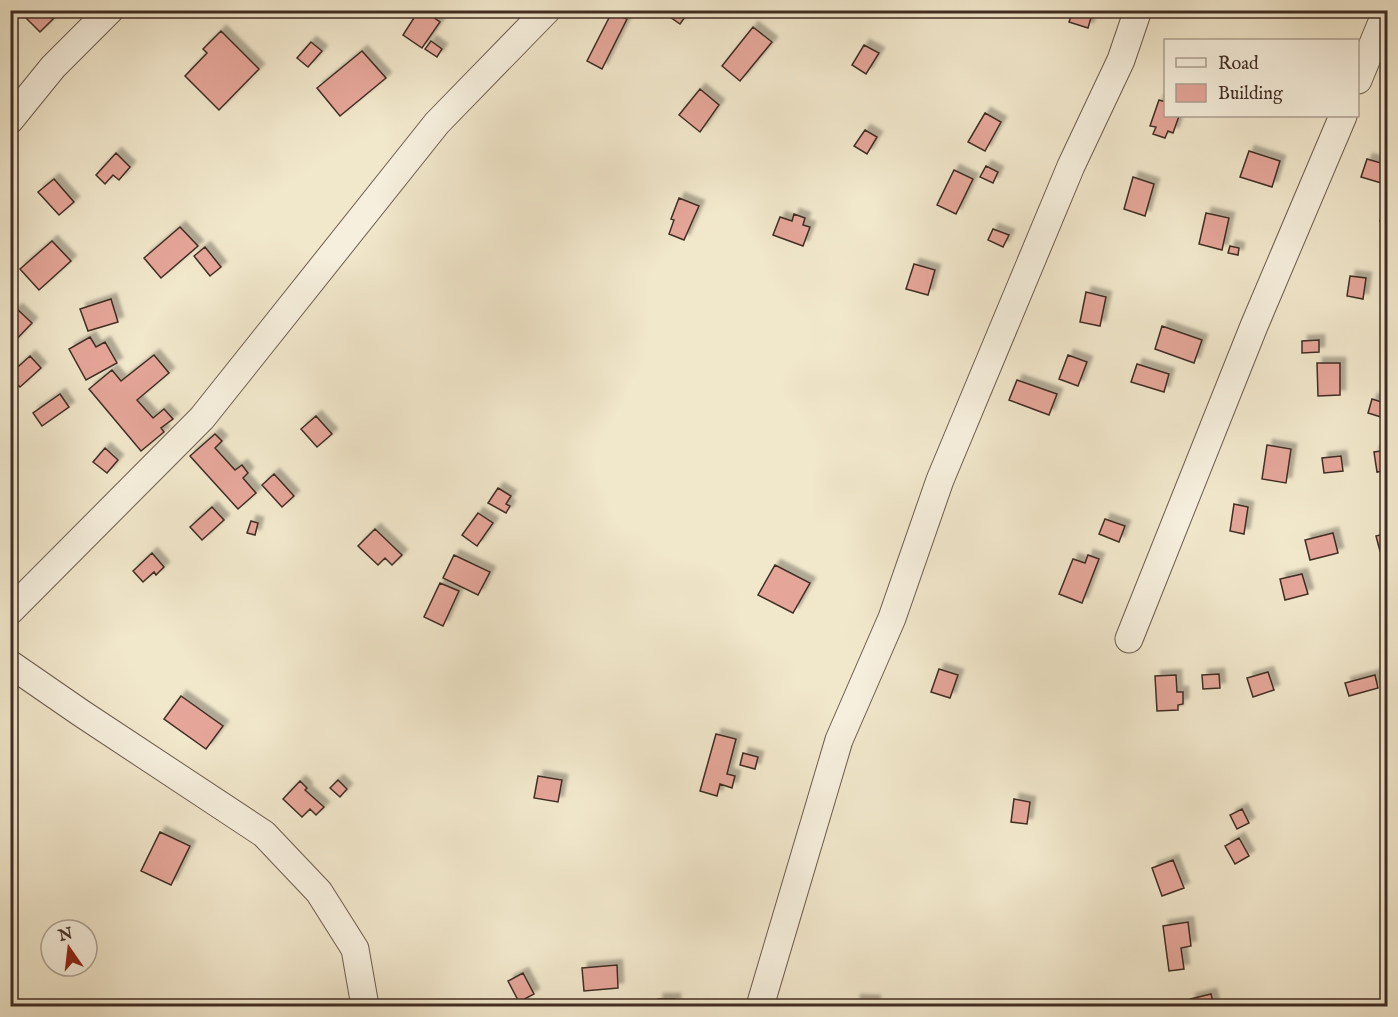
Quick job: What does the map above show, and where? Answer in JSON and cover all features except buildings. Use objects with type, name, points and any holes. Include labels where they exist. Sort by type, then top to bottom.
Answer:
[{"type":"street","points":[[10,120],[53,67],[110,10]]},
{"type":"street","points":[[10,611],[202,418],[438,123],[547,10]]},
{"type":"street","points":[[760,1006],[839,740],[892,618],[940,480],[1071,166],[1121,60],[1138,10]]},
{"type":"street","points":[[1359,78],[1387,10]]},
{"type":"street","points":[[1129,639],[1254,326],[1343,117]]},
{"type":"street","points":[[10,664],[264,834],[319,892],[355,949],[365,1006]]}]
